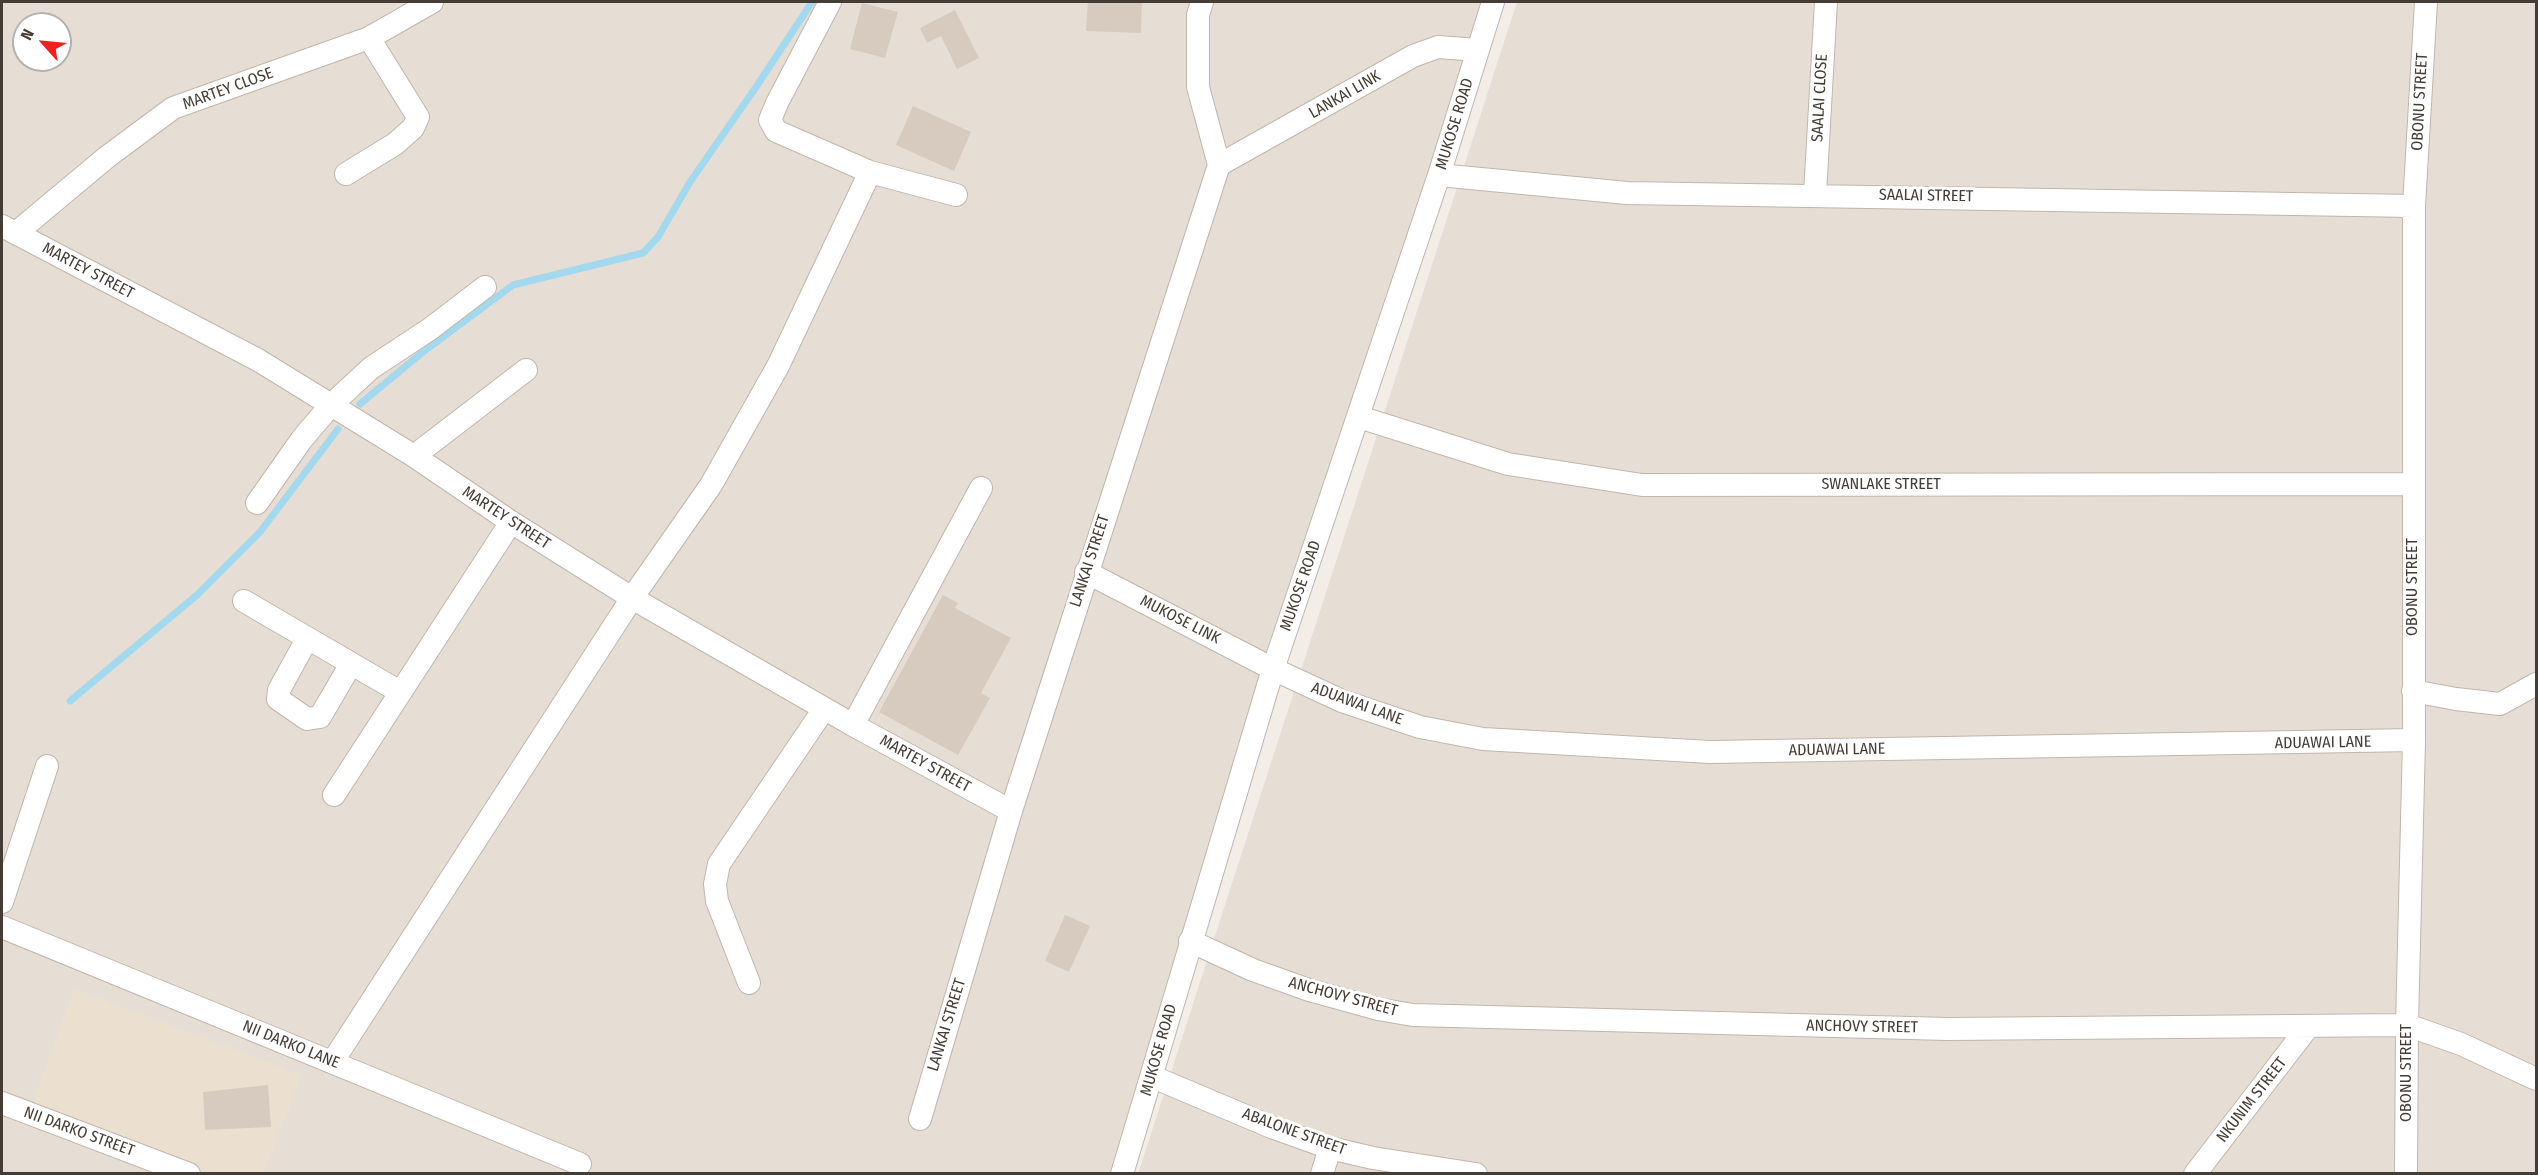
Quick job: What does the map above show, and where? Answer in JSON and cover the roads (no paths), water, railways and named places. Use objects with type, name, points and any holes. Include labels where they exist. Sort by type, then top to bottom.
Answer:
[{"type":"street","name":"MARTEY CLOSE","points":[[9,229],[173,108],[369,38],[432,2]]},
{"type":"street","points":[[830,2],[770,120],[776,130],[870,172],[956,195]]},
{"type":"street","points":[[1202,2],[1198,15],[1198,87],[1219,165]]},
{"type":"street","name":"MUKOSE ROAD","points":[[1122,1173],[1153,1077],[1190,941],[1273,669],[1439,175],[1493,2]]},
{"type":"street","name":"SAALAI CLOSE","points":[[1815,194],[1826,2]]},
{"type":"street","name":"OBONU STREET","points":[[2406,1173],[2414,740],[2412,484],[2414,206],[2426,2]]},
{"type":"street","points":[[346,174],[395,144],[413,128],[418,117],[369,38]]},
{"type":"street","name":"LANKAI LINK","points":[[1219,165],[1413,56],[1438,47],[1478,50]]},
{"type":"street","name":"LANKAI STREET","points":[[920,1119],[1011,811],[1086,572],[1219,165]]},
{"type":"street","points":[[333,1061],[632,598],[711,484],[778,366],[870,172]]},
{"type":"street","name":"SAALAI STREET","points":[[1439,175],[1627,193],[1815,194],[2414,206]]},
{"type":"street","name":"MARTEY STREET","points":[[9,229],[258,360],[414,456],[511,522],[632,598],[824,709],[1011,811]]},
{"type":"street","points":[[257,503],[302,439],[331,405],[371,368],[430,329],[485,287]]},
{"type":"street","points":[[414,456],[526,370]]},
{"type":"street","name":"SWANLAKE STREET","points":[[1359,417],[1508,464],[1642,485],[2412,484]]},
{"type":"street","points":[[853,725],[981,488]]},
{"type":"street","points":[[334,795],[511,522]]},
{"type":"street","name":"MUKOSE LINK","points":[[1086,572],[1273,669]]},
{"type":"street","points":[[244,601],[400,692]]},
{"type":"street","points":[[307,639],[279,690],[278,699],[307,719],[320,717],[351,664]]},
{"type":"street","name":"ADUAWAI LANE","points":[[1273,669],[1342,701],[1384,716],[1420,727],[1483,739],[1710,752],[2414,740]]},
{"type":"street","points":[[2413,691],[2500,704],[2536,684]]},
{"type":"street","points":[[749,983],[717,901],[715,884],[719,864],[824,709]]},
{"type":"street","points":[[2,902],[47,766]]},
{"type":"street","name":"NII DARKO LANE","points":[[2,927],[580,1164]]},
{"type":"street","name":"ANCHOVY STREET","points":[[1190,941],[1253,970],[1309,990],[1377,1009],[1413,1015],[1948,1029],[2407,1025],[2461,1044],[2536,1079]]},
{"type":"street","name":"NKUNIM STREET","points":[[2195,1173],[2308,1027]]},
{"type":"street","name":"ABALONE STREET","points":[[1153,1077],[1274,1128],[1330,1148],[1383,1160],[1476,1173]]},
{"type":"street","name":"NII DARKO STREET","points":[[2,1103],[189,1173]]},
{"type":"street","points":[[1322,1173],[1330,1148]]},
{"type":"waterway","points":[[360,404],[423,352],[513,285],[643,253],[658,237],[690,182],[812,2]]},
{"type":"waterway","points":[[70,701],[197,595],[260,532],[338,429]]}]
